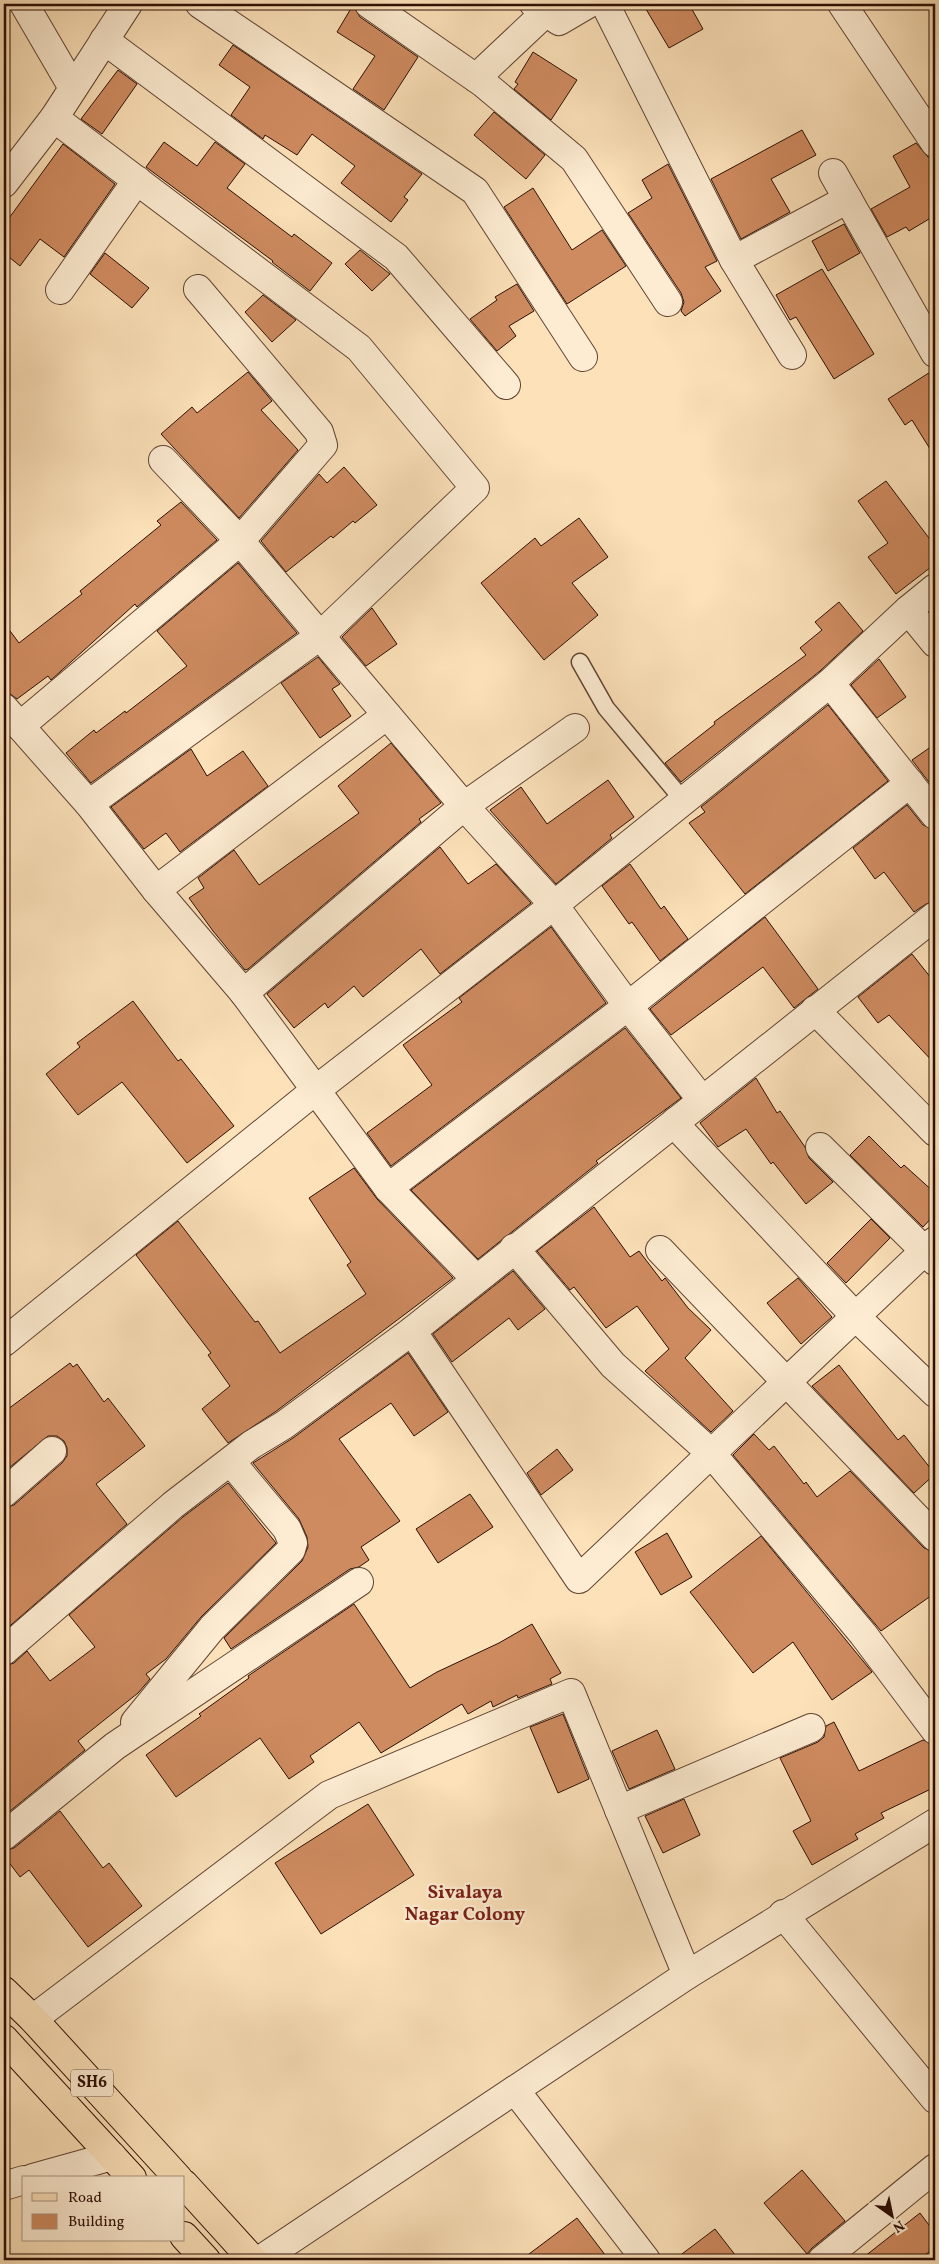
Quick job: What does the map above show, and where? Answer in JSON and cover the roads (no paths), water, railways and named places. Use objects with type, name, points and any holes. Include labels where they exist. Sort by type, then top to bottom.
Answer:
[{"type":"main road","name":"SH6","points":[[4,1991],[33,2019],[176,2176]]},
{"type":"main road","name":"SH6","points":[[4,2039],[130,2176]]},
{"type":"main road","points":[[185,2185],[253,2260]]},
{"type":"main road","points":[[185,2237],[206,2260]]},
{"type":"street","points":[[24,4],[73,88]]},
{"type":"street","points":[[4,183],[54,118],[128,4]]},
{"type":"street","points":[[200,4],[475,191],[583,357]]},
{"type":"street","points":[[369,4],[476,78],[574,159],[668,302]]},
{"type":"street","points":[[476,78],[540,8],[559,21],[588,4]]},
{"type":"street","points":[[605,4],[734,260],[792,355]]},
{"type":"street","points":[[842,4],[935,143]]},
{"type":"street","points":[[104,40],[396,257],[506,385]]},
{"type":"street","points":[[54,118],[359,348],[475,488],[321,635],[88,804]]},
{"type":"street","points":[[833,173],[935,354]]},
{"type":"street","points":[[60,290],[137,180]]},
{"type":"street","points":[[734,260],[848,198]]},
{"type":"street","points":[[198,289],[323,439],[323,445],[240,541],[12,717],[88,804],[156,890],[244,993],[317,1089],[388,1188],[476,1279]]},
{"type":"street","points":[[163,460],[240,541],[464,806],[554,905],[628,1006],[702,1100]]},
{"type":"street","points":[[4,1342],[317,1089],[554,905],[830,684],[908,610],[935,588]]},
{"type":"street","points":[[908,610],[935,643]]},
{"type":"street","points":[[830,684],[935,815]]},
{"type":"street","points":[[156,890],[387,715]]},
{"type":"street","points":[[244,993],[464,806],[575,728]]},
{"type":"street","points":[[388,1188],[628,1006],[910,783]]},
{"type":"street","points":[[4,1652],[173,1505],[412,1331],[514,1248],[935,916]]},
{"type":"street","points":[[815,1010],[935,1132]]},
{"type":"street","points":[[676,1121],[683,1133],[855,1316],[935,1393]]},
{"type":"street","points":[[412,1331],[579,1579],[855,1316],[932,1251],[820,1147]]},
{"type":"street","points":[[514,1248],[613,1365],[711,1453],[863,1634],[935,1730]]},
{"type":"street","points":[[660,1250],[935,1537]]},
{"type":"street","points":[[4,1493],[52,1451]]},
{"type":"street","points":[[115,1746],[212,1628],[291,1550],[293,1542],[288,1529],[231,1462]]},
{"type":"street","points":[[4,1836],[115,1746],[359,1582]]},
{"type":"street","points":[[33,2019],[329,1795],[571,1694],[687,1975]]},
{"type":"street","points":[[620,1810],[811,1728]]},
{"type":"street","points":[[260,2260],[687,1975],[935,1823]]},
{"type":"street","points":[[784,1914],[935,2099]]},
{"type":"street","points":[[516,2090],[646,2260]]},
{"type":"street","points":[[40,2176],[112,2156]]},
{"type":"street","points":[[822,2260],[935,2168]]},
{"type":"street","points":[[4,2186],[22,2181]]},
{"type":"lane","points":[[580,662],[606,708],[683,800]]},
{"type":"district","name":"Sivalaya Nagar Colony","points":[[465,1904]]}]
